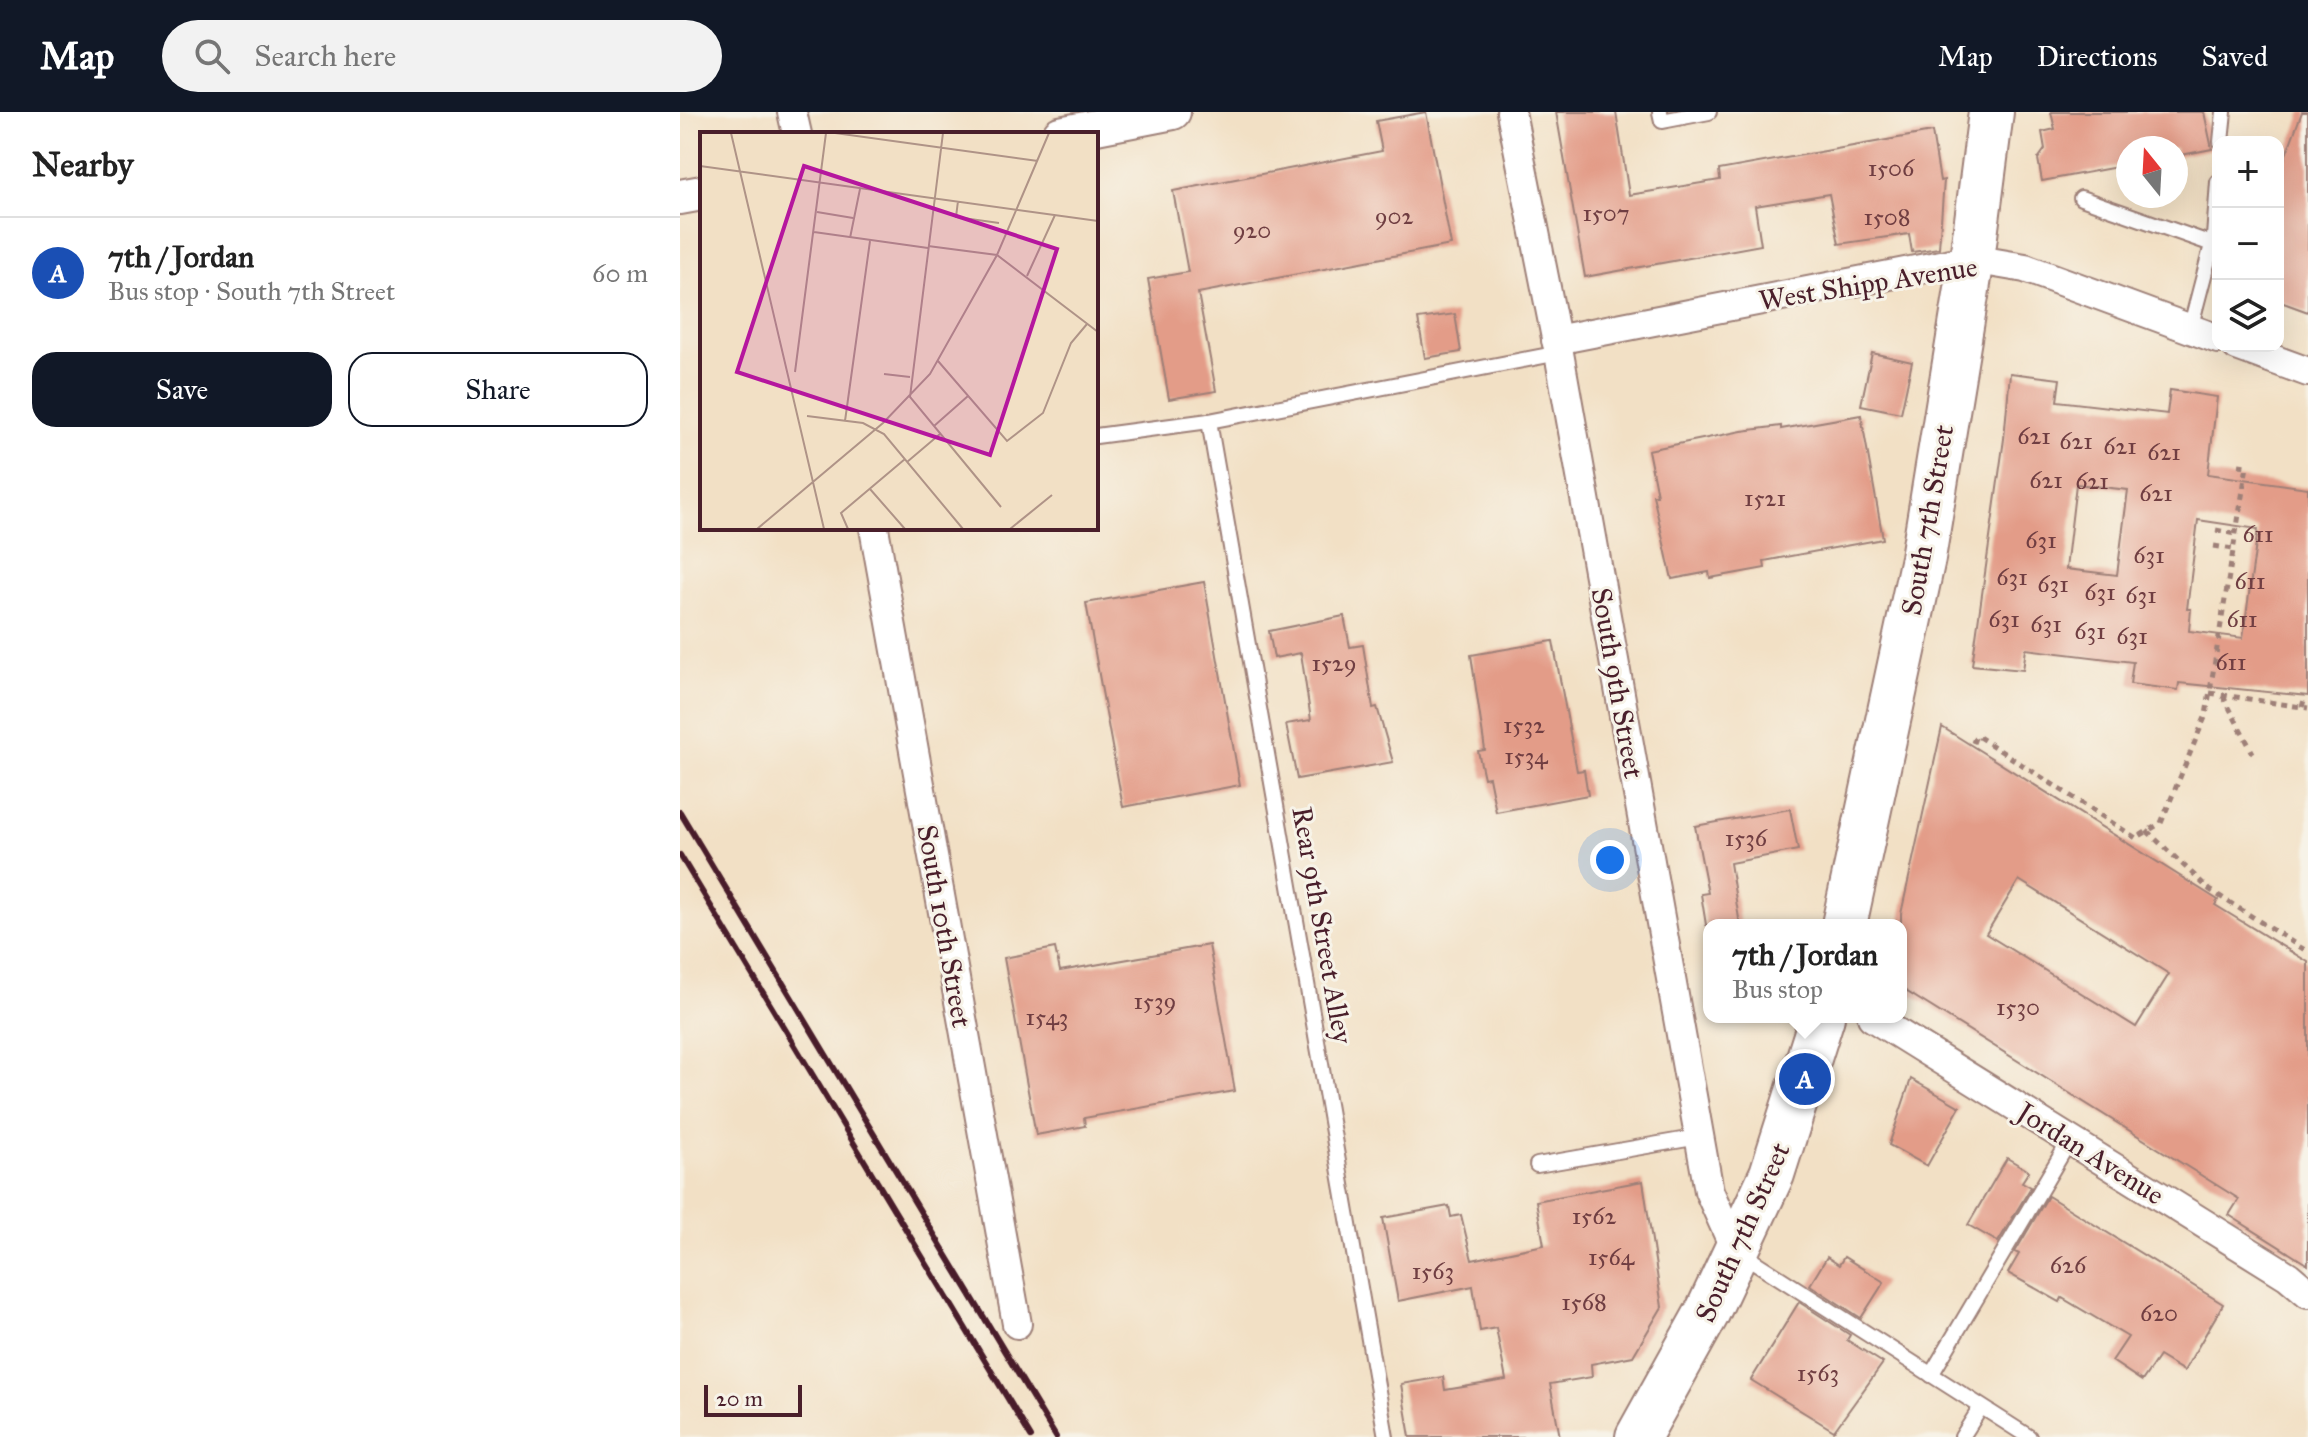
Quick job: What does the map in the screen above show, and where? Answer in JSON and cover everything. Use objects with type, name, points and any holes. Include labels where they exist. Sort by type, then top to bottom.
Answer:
[{"type":"main road","name":"South 7th Street","points":[[1845,919],[1923,558],[1972,259],[1991,112]]},
{"type":"main road","name":"South 7th Street","points":[[1638,1437],[1708,1311],[1772,1174],[1820,1023]]},
{"type":"street","points":[[792,112],[797,132]]},
{"type":"street","points":[[1070,132],[1173,112]]},
{"type":"street","name":"South 9th Street","points":[[1511,112],[1558,346],[1709,1191],[1735,1249]]},
{"type":"street","points":[[680,197],[700,193]]},
{"type":"street","name":"West Shipp Avenue","points":[[1558,346],[1972,259],[2025,268],[2212,337]]},
{"type":"street","points":[[2253,352],[2308,372]]},
{"type":"street","name":"South 10th Street","points":[[874,530],[1017,1324]]},
{"type":"street","name":"Jordan Avenue","points":[[1882,1023],[2288,1276],[2308,1293]]},
{"type":"lane","points":[[1660,112],[1662,121],[1709,112]]},
{"type":"lane","points":[[2222,136],[2224,112]]},
{"type":"lane","points":[[2081,198],[2212,244],[2190,329]]},
{"type":"lane","points":[[1098,436],[1209,421],[1558,346]]},
{"type":"lane","name":"Rear 9th Street Alley","points":[[1209,421],[1386,1437]]},
{"type":"lane","points":[[1537,1165],[1699,1137]]},
{"type":"lane","points":[[1931,1375],[2070,1140]]},
{"type":"lane","points":[[1735,1249],[2029,1437]]},
{"type":"lane","points":[[1962,1437],[1981,1407]]},
{"type":"path","points":[[1973,743],[1976,735],[2136,838],[2161,823],[2206,715],[2247,466],[2239,465]]},
{"type":"path","points":[[2216,530],[2236,534]]},
{"type":"path","points":[[2214,546],[2233,549]]},
{"type":"path","points":[[2210,693],[2305,708],[2305,697]]},
{"type":"path","points":[[2223,695],[2253,753]]},
{"type":"path","points":[[2147,831],[2210,890],[2308,952]]},
{"type":"building","points":[[1426,112],[1451,245],[1198,293],[1216,391],[1169,399],[1148,279],[1188,272],[1173,191],[1382,151],[1376,121]]},
{"type":"building","points":[[1556,112],[1616,112],[1629,195],[1720,180],[1719,170],[1932,132],[1940,181],[1944,180],[1939,248],[1912,252],[1909,234],[1839,244],[1829,194],[1755,206],[1761,245],[1585,277]]},
{"type":"building","points":[[2051,112],[2204,112],[2212,149],[2188,154],[2188,136],[2116,136],[2116,167],[2042,181],[2038,159],[2045,149],[2042,132],[2055,129]]},
{"type":"building","points":[[2302,112],[2308,112],[2308,312],[2284,303],[2284,160]]},
{"type":"building","points":[[1455,314],[1461,352],[1425,358],[1418,319]]},
{"type":"building","points":[[1872,353],[1912,362],[1901,413],[1861,405]]},
{"type":"building","points":[[2010,373],[2060,379],[2057,401],[2167,414],[2170,390],[2217,397],[2208,474],[2308,488],[2308,696],[2179,683],[2178,690],[2130,684],[2133,662],[2026,649],[2023,670],[1972,665],[2004,439]],"holes":[[[2076,484],[2128,490],[2117,575],[2066,569]],[[2198,520],[2258,529],[2243,638],[2189,631],[2191,609],[2187,609]]]},
{"type":"building","points":[[1861,415],[1883,539],[1764,561],[1765,568],[1710,578],[1709,572],[1672,579],[1653,495],[1657,495],[1648,450],[1742,431],[1781,426],[1781,429]]},
{"type":"building","points":[[1204,582],[1240,785],[1123,807],[1086,603]]},
{"type":"building","points":[[1344,616],[1350,647],[1363,645],[1373,708],[1377,707],[1393,762],[1297,779],[1286,724],[1311,720],[1301,653],[1274,658],[1269,631]]},
{"type":"building","points":[[1553,641],[1577,771],[1584,770],[1588,795],[1496,812],[1489,777],[1484,778],[1478,751],[1485,750],[1471,655]]},
{"type":"building","points":[[1942,727],[2218,900],[2215,905],[2308,962],[2308,1265],[2229,1215],[2239,1199],[1907,992],[1907,919],[1901,919]],"holes":[[[2019,880],[2169,974],[2136,1027],[1986,934]]]},
{"type":"building","points":[[1790,809],[1798,850],[1730,863],[1739,919],[1705,919],[1701,894],[1708,893],[1695,826]]},
{"type":"building","points":[[1209,945],[1235,1091],[1084,1118],[1085,1126],[1036,1135],[1004,958],[1055,948],[1060,971]]},
{"type":"building","points":[[1911,1079],[1960,1107],[1927,1166],[1889,1145]]},
{"type":"building","points":[[2007,1158],[2029,1171],[2022,1182],[2031,1187],[1998,1242],[1968,1225]]},
{"type":"building","points":[[1643,1181],[1662,1307],[1633,1356],[1591,1364],[1592,1377],[1550,1384],[1560,1437],[1410,1437],[1401,1384],[1443,1377],[1445,1390],[1506,1380],[1496,1328],[1480,1331],[1473,1286],[1398,1301],[1383,1218],[1449,1206],[1451,1217],[1461,1215],[1472,1260],[1544,1245],[1536,1201]]},
{"type":"building","points":[[2048,1196],[2223,1304],[2184,1371],[2159,1356],[2142,1381],[2112,1361],[2128,1337],[2062,1298],[2060,1302],[2008,1273],[2019,1254],[2015,1252]]},
{"type":"building","points":[[1827,1257],[1839,1265],[1844,1257],[1884,1282],[1861,1318],[1810,1285]]},
{"type":"building","points":[[1799,1302],[1850,1335],[1847,1340],[1883,1363],[1834,1431],[1751,1380]]},
{"type":"railway","points":[[680,812],[1056,1437]]},
{"type":"railway","points":[[680,855],[1031,1437]]},
{"type":"place","name":"7th / Jordan","points":[[1805,1079]]}]
